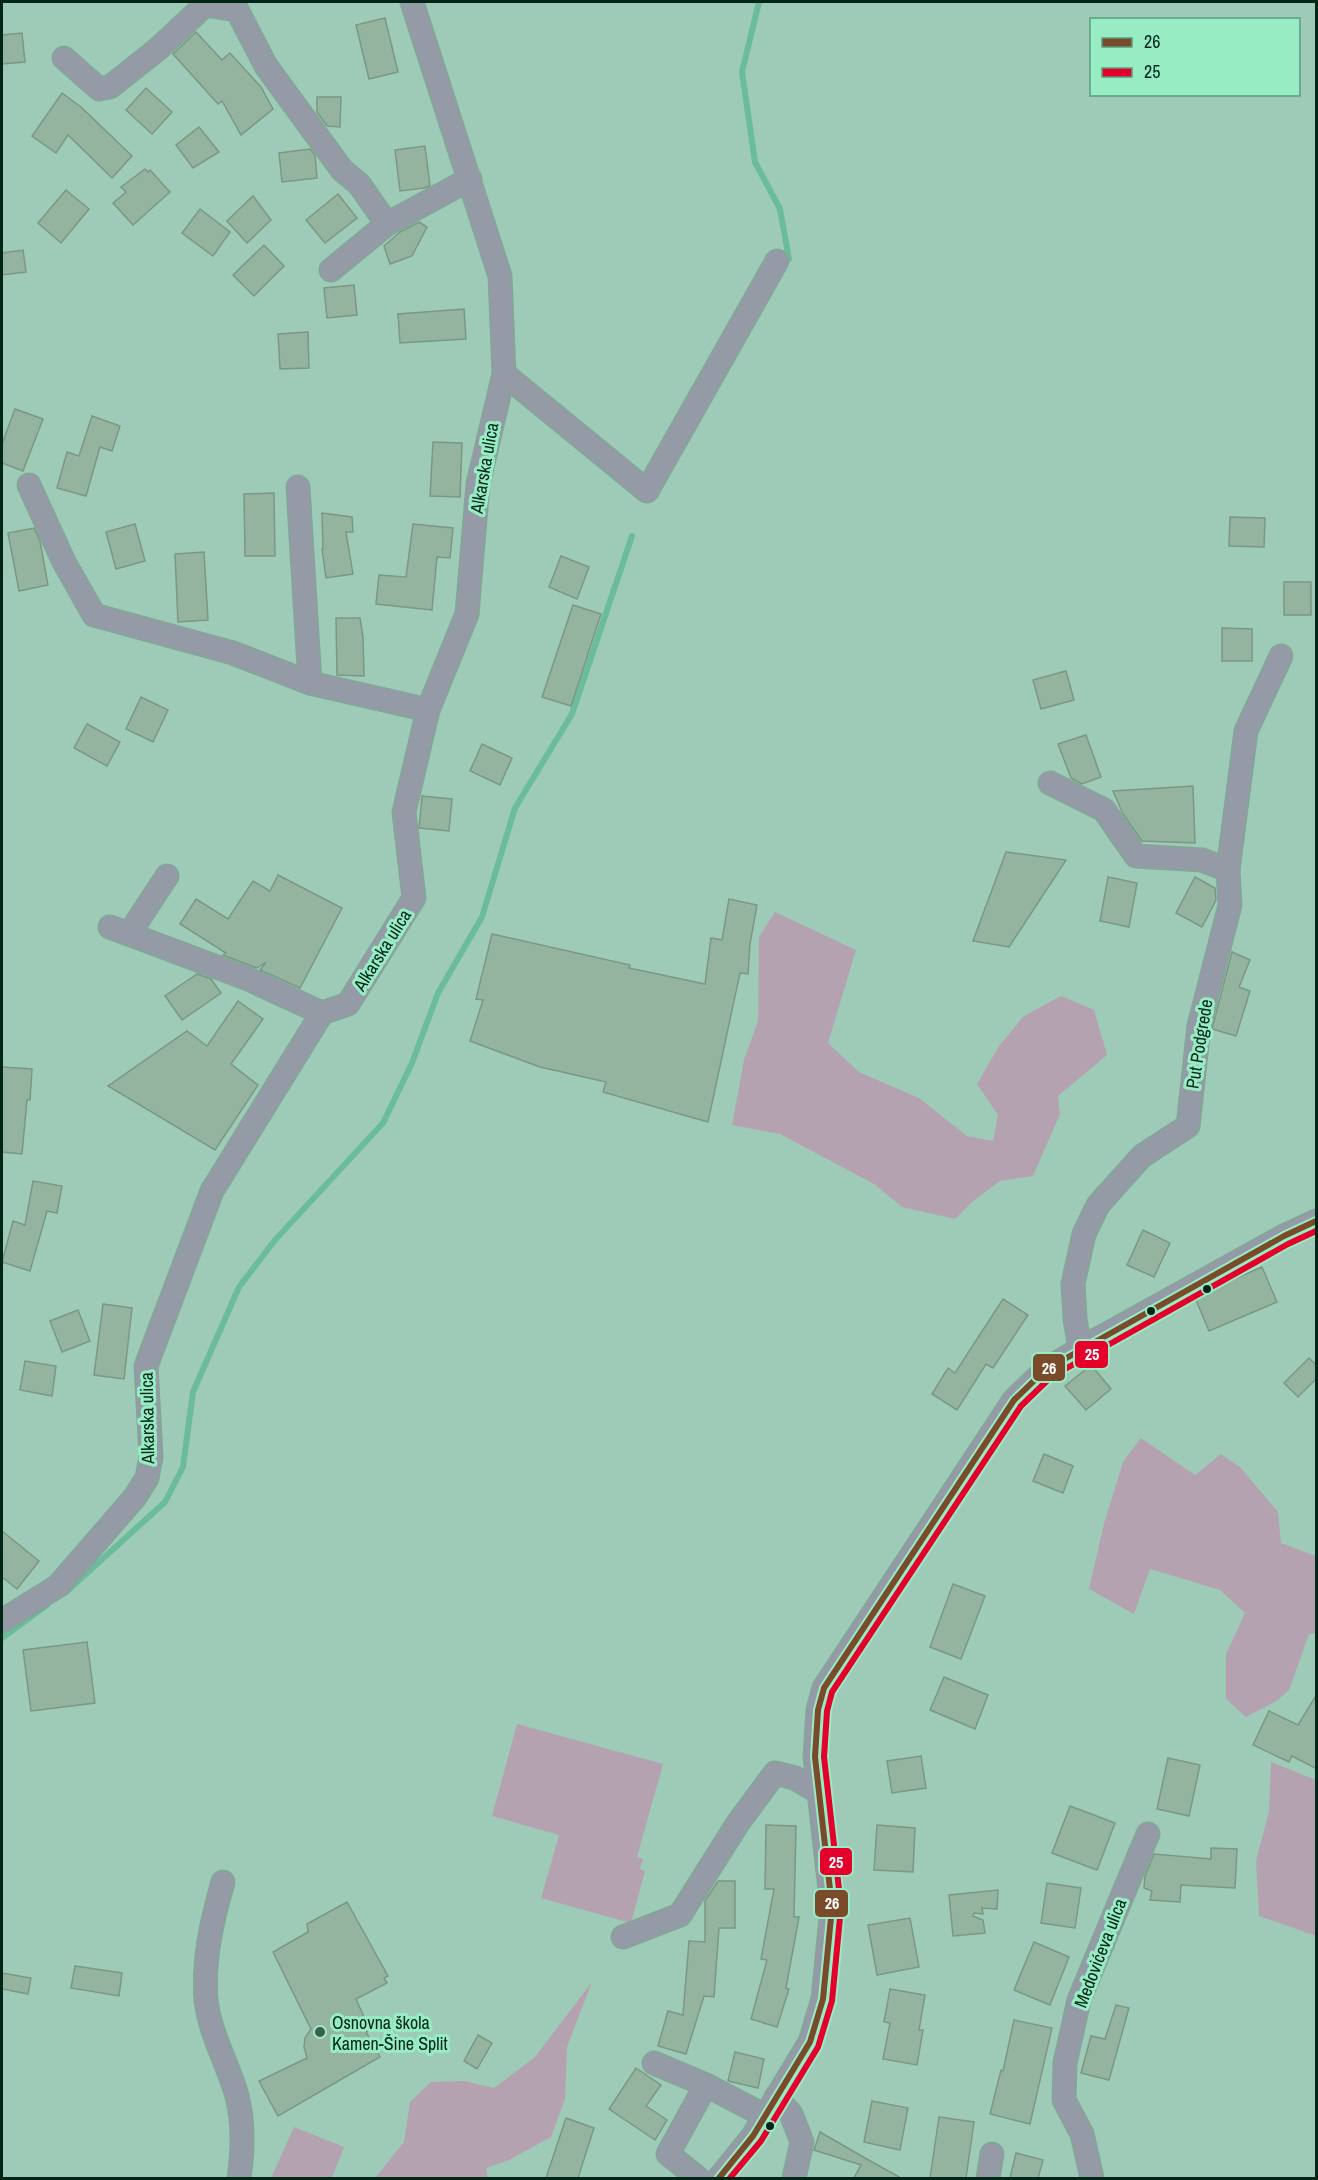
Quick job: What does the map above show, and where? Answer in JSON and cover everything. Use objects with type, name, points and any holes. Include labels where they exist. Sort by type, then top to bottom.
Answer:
[{"type":"street","name":"Alkarska ulica","points":[[2,1621],[58,1586],[135,1497],[147,1478],[151,1457],[146,1366],[212,1191],[322,1013],[348,1004],[414,898],[404,812],[428,710],[467,614],[478,484],[504,374],[500,276],[412,2]]},
{"type":"street","points":[[64,58],[99,89],[110,87],[158,49],[205,5],[237,10],[266,66],[342,170],[359,184],[387,224]]},
{"type":"street","points":[[331,270],[387,224],[470,179]]},
{"type":"street","points":[[504,374],[647,491],[777,261]]},
{"type":"street","points":[[29,485],[64,562],[94,615],[233,653],[310,683],[428,710]]},
{"type":"street","points":[[297,487],[310,683]]},
{"type":"street","points":[[1050,783],[1104,810],[1136,856],[1202,860],[1228,870],[1246,732],[1281,656]]},
{"type":"street","name":"Put Podgrede","points":[[1080,1349],[1073,1284],[1084,1234],[1098,1205],[1142,1156],[1188,1126],[1199,1026],[1230,905],[1228,870]]},
{"type":"street","points":[[166,876],[119,931],[246,978],[322,1013]]},
{"type":"street","points":[[719,2178],[753,2136],[810,2042],[823,2000],[832,1907],[815,1757],[818,1710],[824,1688],[1014,1400],[1046,1370],[1080,1349],[1317,1221]]},
{"type":"street","points":[[623,1937],[680,1915],[738,1823],[775,1773],[795,1778],[818,1792]]},
{"type":"street","name":"Medovićeva ulica","points":[[1092,2178],[1082,2134],[1064,2100],[1065,2063],[1079,2000],[1148,1834]]},
{"type":"street","points":[[223,1882],[210,1928],[207,2000],[214,2034],[237,2098],[244,2148],[239,2178]]},
{"type":"street","points":[[654,2063],[706,2085],[791,2114],[802,2142],[794,2178]]},
{"type":"street","points":[[698,2178],[668,2154],[706,2085]]},
{"type":"street","points":[[988,2178],[992,2154]]},
{"type":"shaded area","points":[[775,912],[856,950],[828,1043],[859,1072],[919,1098],[967,1136],[993,1141],[998,1115],[977,1084],[999,1046],[1024,1016],[1061,996],[1094,1010],[1107,1055],[1058,1096],[1060,1114],[1033,1176],[1000,1181],[972,1202],[955,1219],[902,1207],[874,1184],[780,1134],[732,1125],[744,1060],[758,1021],[759,937]]},
{"type":"shaded area","points":[[1141,1438],[1195,1475],[1221,1454],[1240,1467],[1278,1512],[1281,1543],[1316,1556],[1316,1633],[1309,1634],[1289,1690],[1278,1700],[1246,1717],[1226,1699],[1226,1654],[1245,1613],[1220,1590],[1150,1569],[1134,1614],[1089,1589],[1104,1524],[1123,1462]]},
{"type":"shaded area","points":[[517,1724],[663,1764],[637,1857],[643,1859],[640,1869],[645,1871],[631,1923],[541,1898],[559,1835],[492,1816]]},
{"type":"shaded area","points":[[1271,1762],[1316,1780],[1316,1936],[1259,1916],[1256,1861],[1269,1811]]},
{"type":"shaded area","points":[[592,1982],[567,2047],[565,2099],[551,2137],[509,2160],[486,2168],[488,2178],[375,2178],[404,2142],[410,2102],[431,2082],[465,2081],[494,2088],[535,2057]]},
{"type":"shaded area","points":[[294,2127],[344,2147],[332,2178],[271,2178]]},
{"type":"building","points":[[385,18],[398,72],[369,79],[356,25]]},
{"type":"building","points":[[196,32],[222,60],[230,53],[261,87],[273,109],[241,135],[222,101],[218,104],[173,54]]},
{"type":"building","points":[[22,33],[25,62],[2,64],[2,35]]},
{"type":"building","points":[[146,88],[172,112],[152,134],[126,110]]},
{"type":"building","points":[[62,93],[81,107],[132,156],[112,178],[68,135],[56,153],[32,136]]},
{"type":"building","points":[[317,97],[341,97],[340,127],[327,126],[317,112]]},
{"type":"building","points":[[199,127],[219,152],[193,168],[176,145]]},
{"type":"building","points":[[425,146],[430,186],[400,191],[395,150]]},
{"type":"building","points":[[310,149],[315,155],[317,178],[282,182],[279,153]]},
{"type":"building","points":[[145,169],[148,172],[150,170],[170,192],[133,225],[113,203],[126,192],[121,187]]},
{"type":"building","points":[[66,190],[89,209],[61,243],[38,223]]},
{"type":"building","points":[[338,194],[357,218],[325,243],[306,220]]},
{"type":"building","points":[[253,196],[271,220],[247,243],[227,221]]},
{"type":"building","points":[[200,209],[230,232],[213,256],[182,233]]},
{"type":"building","points":[[419,222],[427,227],[412,256],[390,264],[384,246],[400,232]]},
{"type":"building","points":[[264,245],[284,266],[254,296],[233,275]]},
{"type":"building","points":[[23,250],[26,272],[2,275],[2,253]]},
{"type":"building","points":[[354,285],[357,315],[327,318],[324,288]]},
{"type":"building","points":[[464,309],[466,339],[400,343],[398,314]]},
{"type":"building","points":[[308,332],[309,368],[280,369],[278,334]]},
{"type":"building","points":[[15,409],[43,419],[23,471],[2,463],[2,444]]},
{"type":"building","points":[[92,416],[120,426],[112,451],[100,447],[86,496],[57,488],[67,452],[79,456]]},
{"type":"building","points":[[433,442],[462,443],[460,497],[430,496]]},
{"type":"building","points":[[274,493],[275,556],[245,556],[244,494]]},
{"type":"building","points":[[322,513],[352,517],[353,532],[346,532],[353,574],[326,578],[322,549]]},
{"type":"building","points":[[1230,517],[1265,518],[1264,547],[1229,546]]},
{"type":"building","points":[[135,524],[145,561],[116,569],[106,532]]},
{"type":"building","points":[[413,524],[453,528],[450,558],[437,557],[432,610],[376,604],[379,575],[406,577]]},
{"type":"building","points":[[34,528],[40,541],[48,585],[19,591],[8,533]]},
{"type":"building","points":[[204,552],[208,620],[178,622],[175,554]]},
{"type":"building","points":[[561,556],[589,567],[577,599],[549,587]]},
{"type":"building","points":[[1284,582],[1311,582],[1311,615],[1284,615]]},
{"type":"building","points":[[573,605],[601,614],[571,706],[542,697]]},
{"type":"building","points":[[336,618],[360,618],[364,676],[337,675]]},
{"type":"building","points":[[1222,628],[1252,629],[1252,661],[1222,661]]},
{"type":"building","points":[[1066,671],[1074,700],[1041,709],[1033,680]]},
{"type":"building","points":[[141,697],[168,710],[153,742],[126,729]]},
{"type":"building","points":[[87,724],[120,742],[107,766],[74,748]]},
{"type":"building","points":[[1086,735],[1101,777],[1082,784],[1071,778],[1058,744]]},
{"type":"building","points":[[482,744],[512,758],[500,785],[470,771]]},
{"type":"building","points":[[1193,786],[1195,843],[1142,841],[1123,814],[1113,791]]},
{"type":"building","points":[[422,796],[452,799],[449,831],[419,828]]},
{"type":"building","points":[[1006,852],[1066,860],[1009,947],[973,941]]},
{"type":"building","points":[[278,875],[342,908],[300,988],[260,970],[266,962],[257,968],[223,955],[226,953],[180,924],[196,899],[228,919],[253,881],[270,891]]},
{"type":"building","points":[[1108,877],[1137,883],[1129,927],[1100,921]]},
{"type":"building","points":[[1195,877],[1215,888],[1216,900],[1202,927],[1176,913]]},
{"type":"building","points":[[729,899],[757,905],[750,944],[748,974],[740,973],[708,1122],[603,1092],[606,1082],[540,1067],[470,1041],[483,1000],[476,999],[492,934],[705,984],[711,938],[722,940]]},
{"type":"building","points":[[1232,952],[1250,960],[1239,987],[1250,991],[1236,1036],[1212,1029]]},
{"type":"building","points":[[197,974],[211,979],[221,993],[182,1020],[165,996]]},
{"type":"building","points":[[238,1001],[263,1019],[231,1064],[258,1085],[215,1150],[108,1086],[187,1031],[207,1046]]},
{"type":"building","points":[[2,1067],[32,1069],[22,1154],[2,1152]]},
{"type":"building","points":[[33,1181],[62,1186],[57,1213],[47,1211],[30,1271],[2,1262],[13,1221],[25,1225]]},
{"type":"building","points":[[1143,1230],[1170,1243],[1154,1277],[1127,1265]]},
{"type":"building","points":[[1262,1267],[1277,1302],[1209,1331],[1196,1300]]},
{"type":"building","points":[[1003,1299],[1028,1315],[993,1368],[986,1364],[957,1410],[932,1394],[948,1368],[955,1373]]},
{"type":"building","points":[[103,1304],[132,1308],[124,1379],[94,1375]]},
{"type":"building","points":[[78,1310],[90,1341],[62,1352],[50,1321]]},
{"type":"building","points":[[1309,1358],[1317,1366],[1317,1378],[1298,1397],[1284,1383]]},
{"type":"building","points":[[25,1361],[56,1366],[52,1396],[20,1390]]},
{"type":"building","points":[[1091,1365],[1111,1389],[1086,1410],[1065,1386]]},
{"type":"building","points":[[1044,1454],[1073,1466],[1063,1493],[1033,1481]]},
{"type":"building","points":[[2,1531],[39,1561],[17,1589],[2,1577]]},
{"type":"building","points":[[953,1584],[985,1596],[961,1659],[930,1647]]},
{"type":"building","points":[[87,1642],[95,1703],[31,1711],[23,1650]]},
{"type":"building","points":[[944,1677],[988,1695],[975,1729],[930,1710]]},
{"type":"building","points":[[1317,1694],[1317,1769],[1292,1756],[1289,1762],[1253,1745],[1269,1711],[1298,1725]]},
{"type":"building","points":[[921,1756],[926,1788],[892,1793],[887,1761]]},
{"type":"building","points":[[1168,1758],[1200,1765],[1189,1816],[1157,1809]]},
{"type":"building","points":[[1070,1806],[1115,1823],[1097,1870],[1052,1853]]},
{"type":"building","points":[[766,1825],[796,1826],[794,1917],[799,1917],[786,1988],[789,1989],[777,2027],[751,2019],[767,1960],[761,1959],[774,1889],[765,1889]]},
{"type":"building","points":[[877,1825],[915,1828],[913,1872],[874,1870]]},
{"type":"building","points":[[1211,1848],[1237,1849],[1235,1888],[1181,1885],[1180,1902],[1150,1900],[1152,1891],[1144,1888],[1145,1876],[1154,1854],[1211,1859]]},
{"type":"building","points":[[718,1881],[735,1881],[735,1928],[719,1928],[714,1997],[704,1996],[686,2054],[658,2046],[668,2011],[683,2015],[689,1941],[705,1942],[705,1901]]},
{"type":"building","points":[[1047,1883],[1081,1888],[1075,1928],[1041,1923]]},
{"type":"building","points":[[998,1890],[997,1909],[982,1908],[983,1914],[974,1913],[973,1916],[983,1920],[985,1933],[953,1936],[949,1895]]},
{"type":"building","points":[[347,1902],[388,1976],[384,1978],[387,1983],[356,1999],[370,2030],[366,2032],[380,2057],[278,2116],[259,2081],[307,2058],[304,2047],[305,2038],[311,2029],[273,1952],[308,1932],[307,1924]]},
{"type":"building","points":[[910,1918],[919,1967],[877,1975],[868,1925]]},
{"type":"building","points":[[1034,1942],[1069,1957],[1050,2005],[1014,1990]]},
{"type":"building","points":[[75,1966],[122,1973],[119,1996],[71,1988]]},
{"type":"building","points":[[2,1973],[31,1978],[28,1994],[2,1989]]},
{"type":"building","points":[[890,1989],[925,1995],[919,2030],[923,2030],[917,2065],[883,2059],[890,2023],[884,2022]]},
{"type":"building","points":[[1116,2005],[1129,2008],[1109,2080],[1081,2073],[1091,2036],[1105,2039]]},
{"type":"building","points":[[1014,2020],[1052,2028],[1030,2124],[990,2114],[1001,2070],[1003,2071]]},
{"type":"building","points":[[478,2035],[492,2043],[477,2069],[464,2061]]},
{"type":"building","points":[[735,2052],[764,2059],[758,2088],[728,2081]]},
{"type":"building","points":[[636,2068],[661,2085],[646,2106],[667,2120],[655,2140],[609,2109]]},
{"type":"building","points":[[872,2101],[908,2108],[900,2150],[864,2142]]},
{"type":"building","points":[[939,2117],[974,2122],[966,2178],[930,2178]]},
{"type":"building","points":[[566,2118],[594,2128],[578,2178],[546,2178]]},
{"type":"building","points":[[820,2132],[901,2178],[854,2178],[861,2165],[814,2150]]},
{"type":"building","points":[[1016,2153],[1043,2160],[1038,2178],[1010,2178]]},
{"type":"waterway","points":[[759,2],[742,72],[755,162],[780,209],[789,259]]},
{"type":"waterway","points":[[65,1593],[165,1502],[183,1467],[193,1392],[239,1287],[275,1240],[383,1123],[412,1063],[438,993],[482,917],[515,808],[572,714],[632,536]]},
{"type":"waterway","points":[[2,1638],[47,1605]]},
{"type":"transit line","name":"26","points":[[719,2178],[753,2136],[810,2042],[823,1999],[832,1907],[815,1757],[818,1710],[824,1688],[1014,1400],[1045,1370],[1284,1236],[1316,1221]]},
{"type":"transit line","name":"25","points":[[730,2178],[761,2141],[818,2047],[832,2001],[841,1907],[824,1757],[827,1711],[832,1692],[1021,1406],[1051,1377],[1288,1244],[1316,1231]]},
{"type":"place","name":"Osnovna škola Kamen-Šine Split","points":[[320,2032]]}]
